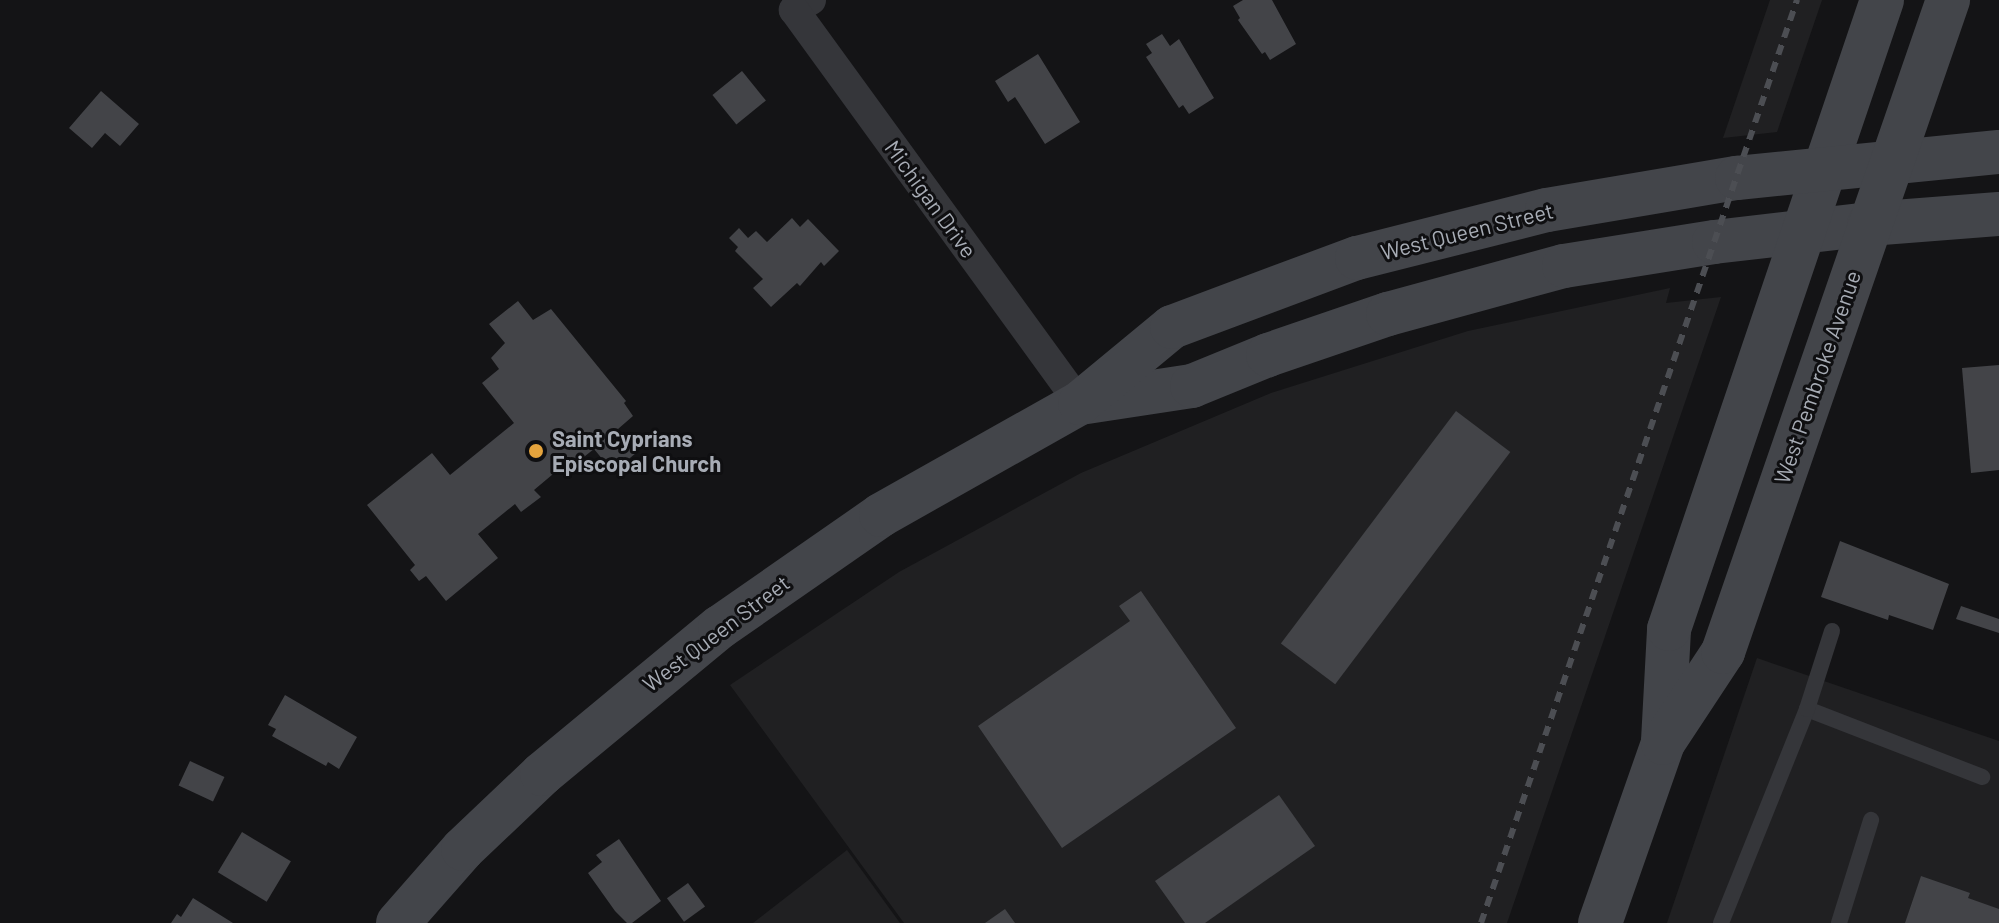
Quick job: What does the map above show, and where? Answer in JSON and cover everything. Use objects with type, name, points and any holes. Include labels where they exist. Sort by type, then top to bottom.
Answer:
[{"type":"main road","name":"West Pembroke Avenue","points":[[1663,743],[1669,629],[1882,0]]},
{"type":"main road","name":"West Pembroke Avenue","points":[[1600,923],[1663,743],[1723,652],[1948,0]]},
{"type":"main road","name":"West Queen Street","points":[[398,923],[463,849],[542,774],[720,627],[881,515],[1080,403],[1172,327],[1357,258],[1577,205],[1737,178],[1999,152]]},
{"type":"main road","name":"West Queen Street","points":[[1080,403],[1192,386],[1268,355],[1388,314],[1564,266],[1678,247],[1802,232],[1999,214]]},
{"type":"street","name":"Michigan Drive","points":[[811,0],[794,10],[1080,403]]},
{"type":"lane","points":[[1721,923],[1807,709],[1832,631]]},
{"type":"lane","points":[[1807,709],[1982,777]]},
{"type":"lane","points":[[1839,923],[1871,820]]},
{"type":"shaded area","points":[[1770,0],[1822,0],[1777,132],[1723,138]]},
{"type":"shaded area","points":[[1670,288],[1666,303],[1721,297],[1507,923],[904,923],[730,685],[899,572],[1081,473],[1271,393],[1468,331]]},
{"type":"shaded area","points":[[1757,658],[1999,741],[1999,923],[1667,923]]},
{"type":"shaded area","points":[[847,850],[900,923],[753,923]]},
{"type":"building","points":[[1243,0],[1272,0],[1296,44],[1270,60],[1265,52],[1262,54],[1238,20],[1240,18],[1233,6]]},
{"type":"building","points":[[1162,34],[1170,46],[1179,39],[1214,98],[1189,114],[1183,105],[1179,108],[1146,57],[1152,53],[1146,44]]},
{"type":"building","points":[[1038,54],[1080,122],[1045,144],[1015,97],[1008,102],[995,81]]},
{"type":"building","points":[[742,71],[766,101],[736,124],[712,95]]},
{"type":"building","points":[[101,91],[139,124],[120,146],[105,133],[92,148],[69,128]]},
{"type":"building","points":[[792,218],[800,227],[808,219],[839,251],[824,266],[821,262],[800,286],[797,283],[771,307],[753,288],[763,279],[735,251],[738,247],[729,238],[739,228],[748,238],[756,231],[767,242]]},
{"type":"building","name":"Saint Cyprians Episcopal Church","points":[[518,301],[533,320],[551,309],[626,401],[624,403],[633,416],[618,429],[636,453],[613,472],[594,449],[575,464],[571,459],[534,490],[541,497],[521,512],[515,504],[478,534],[498,558],[446,601],[426,576],[419,581],[410,570],[415,565],[367,505],[432,453],[450,475],[514,423],[482,383],[499,369],[491,358],[505,343],[489,324]]},
{"type":"building","points":[[1999,365],[1999,470],[1971,473],[1962,368]]},
{"type":"building","points":[[1456,411],[1510,452],[1335,684],[1281,643]]},
{"type":"building","points":[[1840,541],[1949,584],[1933,630],[1889,615],[1888,620],[1821,597]]},
{"type":"building","points":[[1141,591],[1236,728],[1062,848],[978,726],[1130,621],[1119,606]]},
{"type":"building","points":[[1961,606],[1999,619],[1999,633],[1956,619]]},
{"type":"building","points":[[285,695],[357,737],[339,769],[328,762],[326,766],[272,736],[276,729],[268,725]]},
{"type":"building","points":[[190,761],[224,777],[213,802],[179,785]]},
{"type":"building","points":[[1279,795],[1315,846],[1205,923],[1185,923],[1155,881]]},
{"type":"building","points":[[242,832],[291,861],[267,902],[218,872]]},
{"type":"building","points":[[619,839],[661,901],[632,923],[627,923],[615,911],[588,873],[602,862],[596,855]]},
{"type":"building","points":[[1921,876],[1970,893],[1968,898],[1999,909],[1999,923],[1905,923]]},
{"type":"building","points":[[688,883],[705,906],[684,922],[667,898]]},
{"type":"building","points":[[193,898],[233,923],[171,923],[177,914],[181,917]]},
{"type":"building","points":[[1005,909],[1015,923],[985,923]]},
{"type":"railway","points":[[1481,923],[1797,0]]},
{"type":"place","name":"Saint Cyprians Episcopal Church","points":[[536,451]]}]
